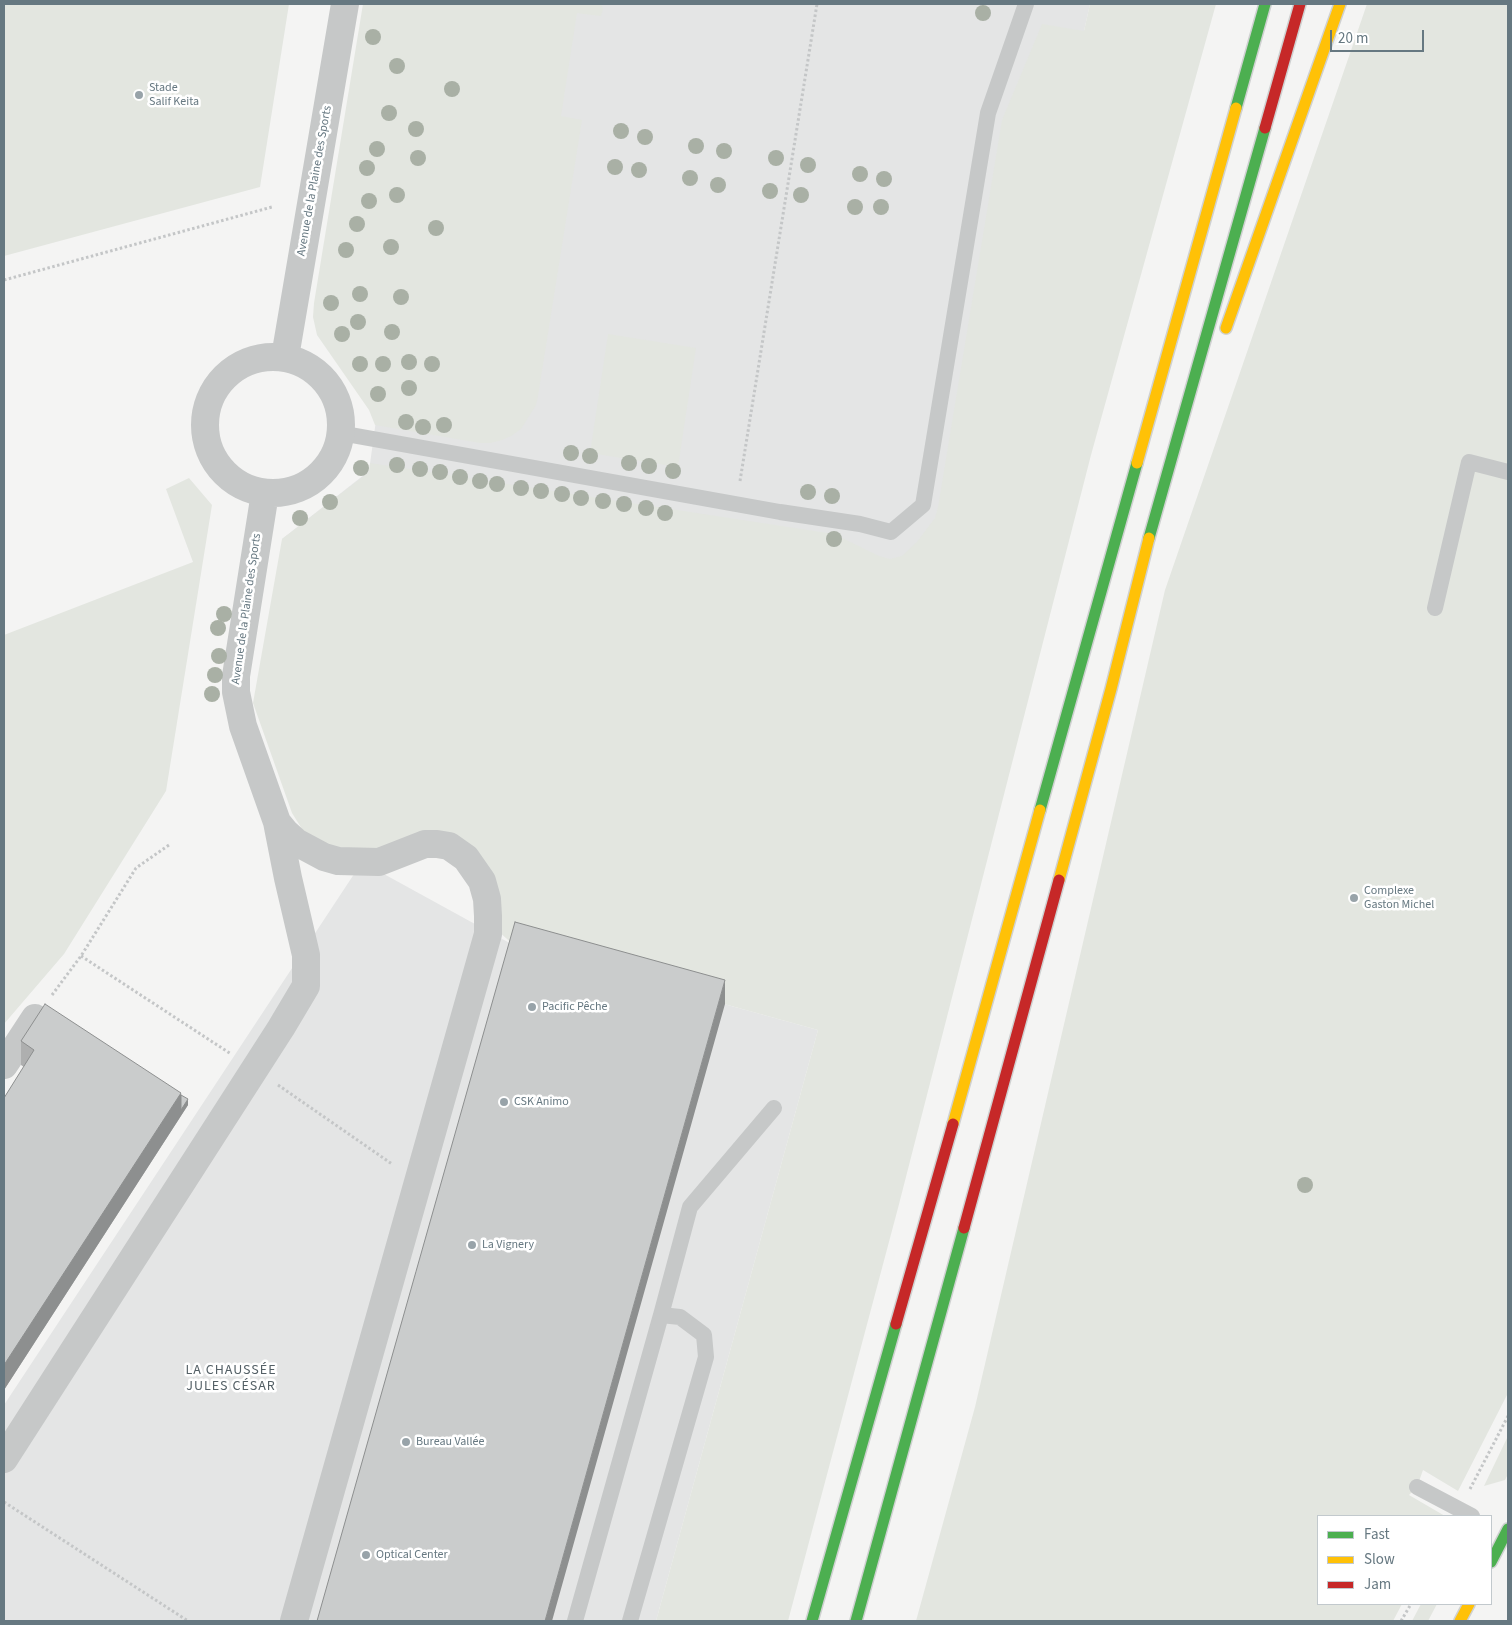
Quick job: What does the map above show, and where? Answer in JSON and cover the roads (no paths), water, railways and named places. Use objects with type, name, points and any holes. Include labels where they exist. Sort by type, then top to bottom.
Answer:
[{"type":"main road","points":[[812,1621],[930,1207],[1265,4]]},
{"type":"main road","points":[[856,1621],[1111,689],[1138,579],[1300,4]]},
{"type":"main road","points":[[1222,338],[1340,4]]},
{"type":"main road","points":[[1145,432],[1206,173]]},
{"type":"main road","points":[[1138,579],[1196,412]]},
{"type":"main road","points":[[1492,1559],[1502,1531]]},
{"type":"main road","points":[[1460,1621],[1468,1605]]},
{"type":"street","name":"Avenue de la Plaine des Sports","points":[[285,358],[345,4]]},
{"type":"street","points":[[261,357],[285,358],[304,364],[321,376],[333,393],[340,412],[340,433],[335,454],[323,471],[306,484],[286,492],[265,493],[249,489],[235,482],[223,471],[214,459],[207,439],[205,421],[210,399],[222,379],[240,365],[261,357]]},
{"type":"street","name":"Avenue de la Plaine des Sports","points":[[4,1459],[306,986],[306,950],[288,878],[277,822],[243,726],[236,692],[236,676],[265,493]]},
{"type":"street","points":[[277,822],[296,842],[338,861],[379,862],[425,844],[449,846],[466,858],[482,881],[487,899],[488,916],[488,934],[294,1621]]},
{"type":"street","points":[[4,1065],[21,1029]]},
{"type":"lane","points":[[340,433],[736,504],[860,524],[891,532],[923,505],[988,113],[1026,4]]},
{"type":"lane","points":[[1436,608],[1469,462],[1508,472]]},
{"type":"lane","points":[[575,1621],[690,1208],[774,1108]]},
{"type":"lane","points":[[630,1621],[706,1357],[704,1335],[680,1317],[661,1315]]},
{"type":"lane","points":[[1417,1487],[1466,1513]]},
{"type":"place","name":"Stade Salif Keita","points":[[139,95]]},
{"type":"place","name":"Complexe Gaston Michel","points":[[1354,898]]},
{"type":"place","name":"Pacific Pêche","points":[[532,1007]]},
{"type":"place","name":"CSK Animo","points":[[504,1102]]},
{"type":"place","name":"La Vignery","points":[[472,1245]]},
{"type":"place","name":"Bureau Vallée","points":[[406,1442]]},
{"type":"place","name":"Optical Center","points":[[366,1555]]},
{"type":"district","name":"LA CHAUSSÉE JULES CÉSAR","points":[[231,1379]]}]
